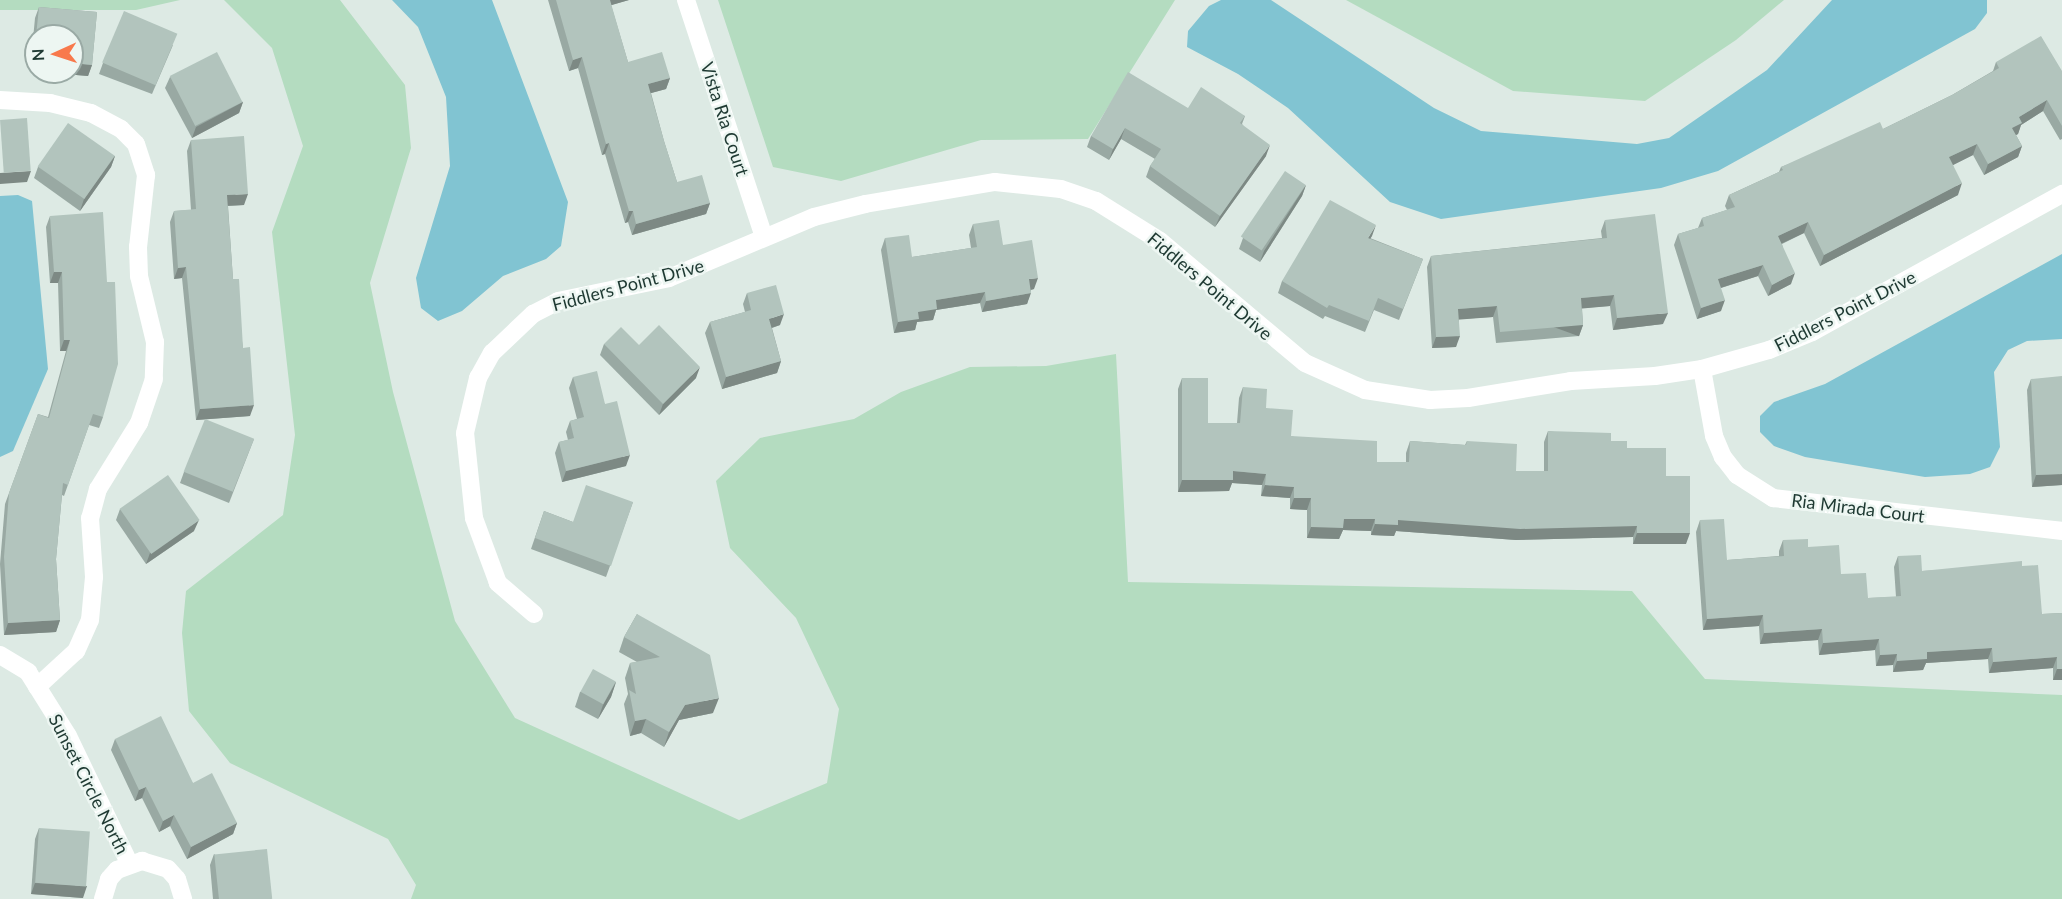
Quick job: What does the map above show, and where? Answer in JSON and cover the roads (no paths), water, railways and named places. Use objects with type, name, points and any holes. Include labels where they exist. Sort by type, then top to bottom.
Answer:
[{"type":"street","name":"Vista Ria Court","points":[[686,0],[764,237]]},
{"type":"street","points":[[0,100],[50,103],[92,113],[121,129],[136,144],[146,175],[138,247],[139,276],[155,342],[154,379],[139,423],[98,489],[90,518],[94,577],[90,621],[76,651],[37,687]]},
{"type":"street","name":"Fiddlers Point Drive","points":[[534,614],[498,583],[474,518],[465,433],[478,378],[492,353],[533,314],[558,301],[669,278],[713,262],[764,237],[814,217],[865,204],[958,187],[1024,182],[1061,189],[1122,214],[1212,283],[1297,357],[1365,390],[1430,400],[1468,398],[1570,381],[1702,369],[1769,350],[1812,332],[2062,194]]},
{"type":"street","name":"Ria Mirada Court","points":[[1702,369],[1714,436],[1723,457],[1753,488],[1773,498],[2062,531]]},
{"type":"street","name":"Sunset Circle North","points":[[0,655],[28,672],[68,736],[129,863]]},
{"type":"street","points":[[103,899],[109,879],[129,863],[142,861],[168,869],[177,879],[183,899]]},
{"type":"water","points":[[392,0],[492,0],[568,202],[561,246],[546,259],[503,276],[462,311],[438,321],[421,308],[416,278],[450,166],[446,97],[418,27]]},
{"type":"water","points":[[1221,0],[1271,0],[1434,108],[1481,131],[1637,144],[1669,138],[1767,70],[1832,0],[1987,0],[1987,13],[1975,29],[1718,171],[1661,188],[1441,219],[1390,202],[1288,108],[1238,74],[1187,47],[1188,31],[1209,6]]},
{"type":"water","points":[[18,195],[32,201],[48,369],[13,451],[0,457],[0,196]]},
{"type":"water","points":[[2062,254],[2062,339],[2027,341],[2008,350],[1994,372],[2000,447],[1990,467],[1970,474],[1925,477],[1805,457],[1774,446],[1760,432],[1760,416],[1774,402],[1825,384]]}]
